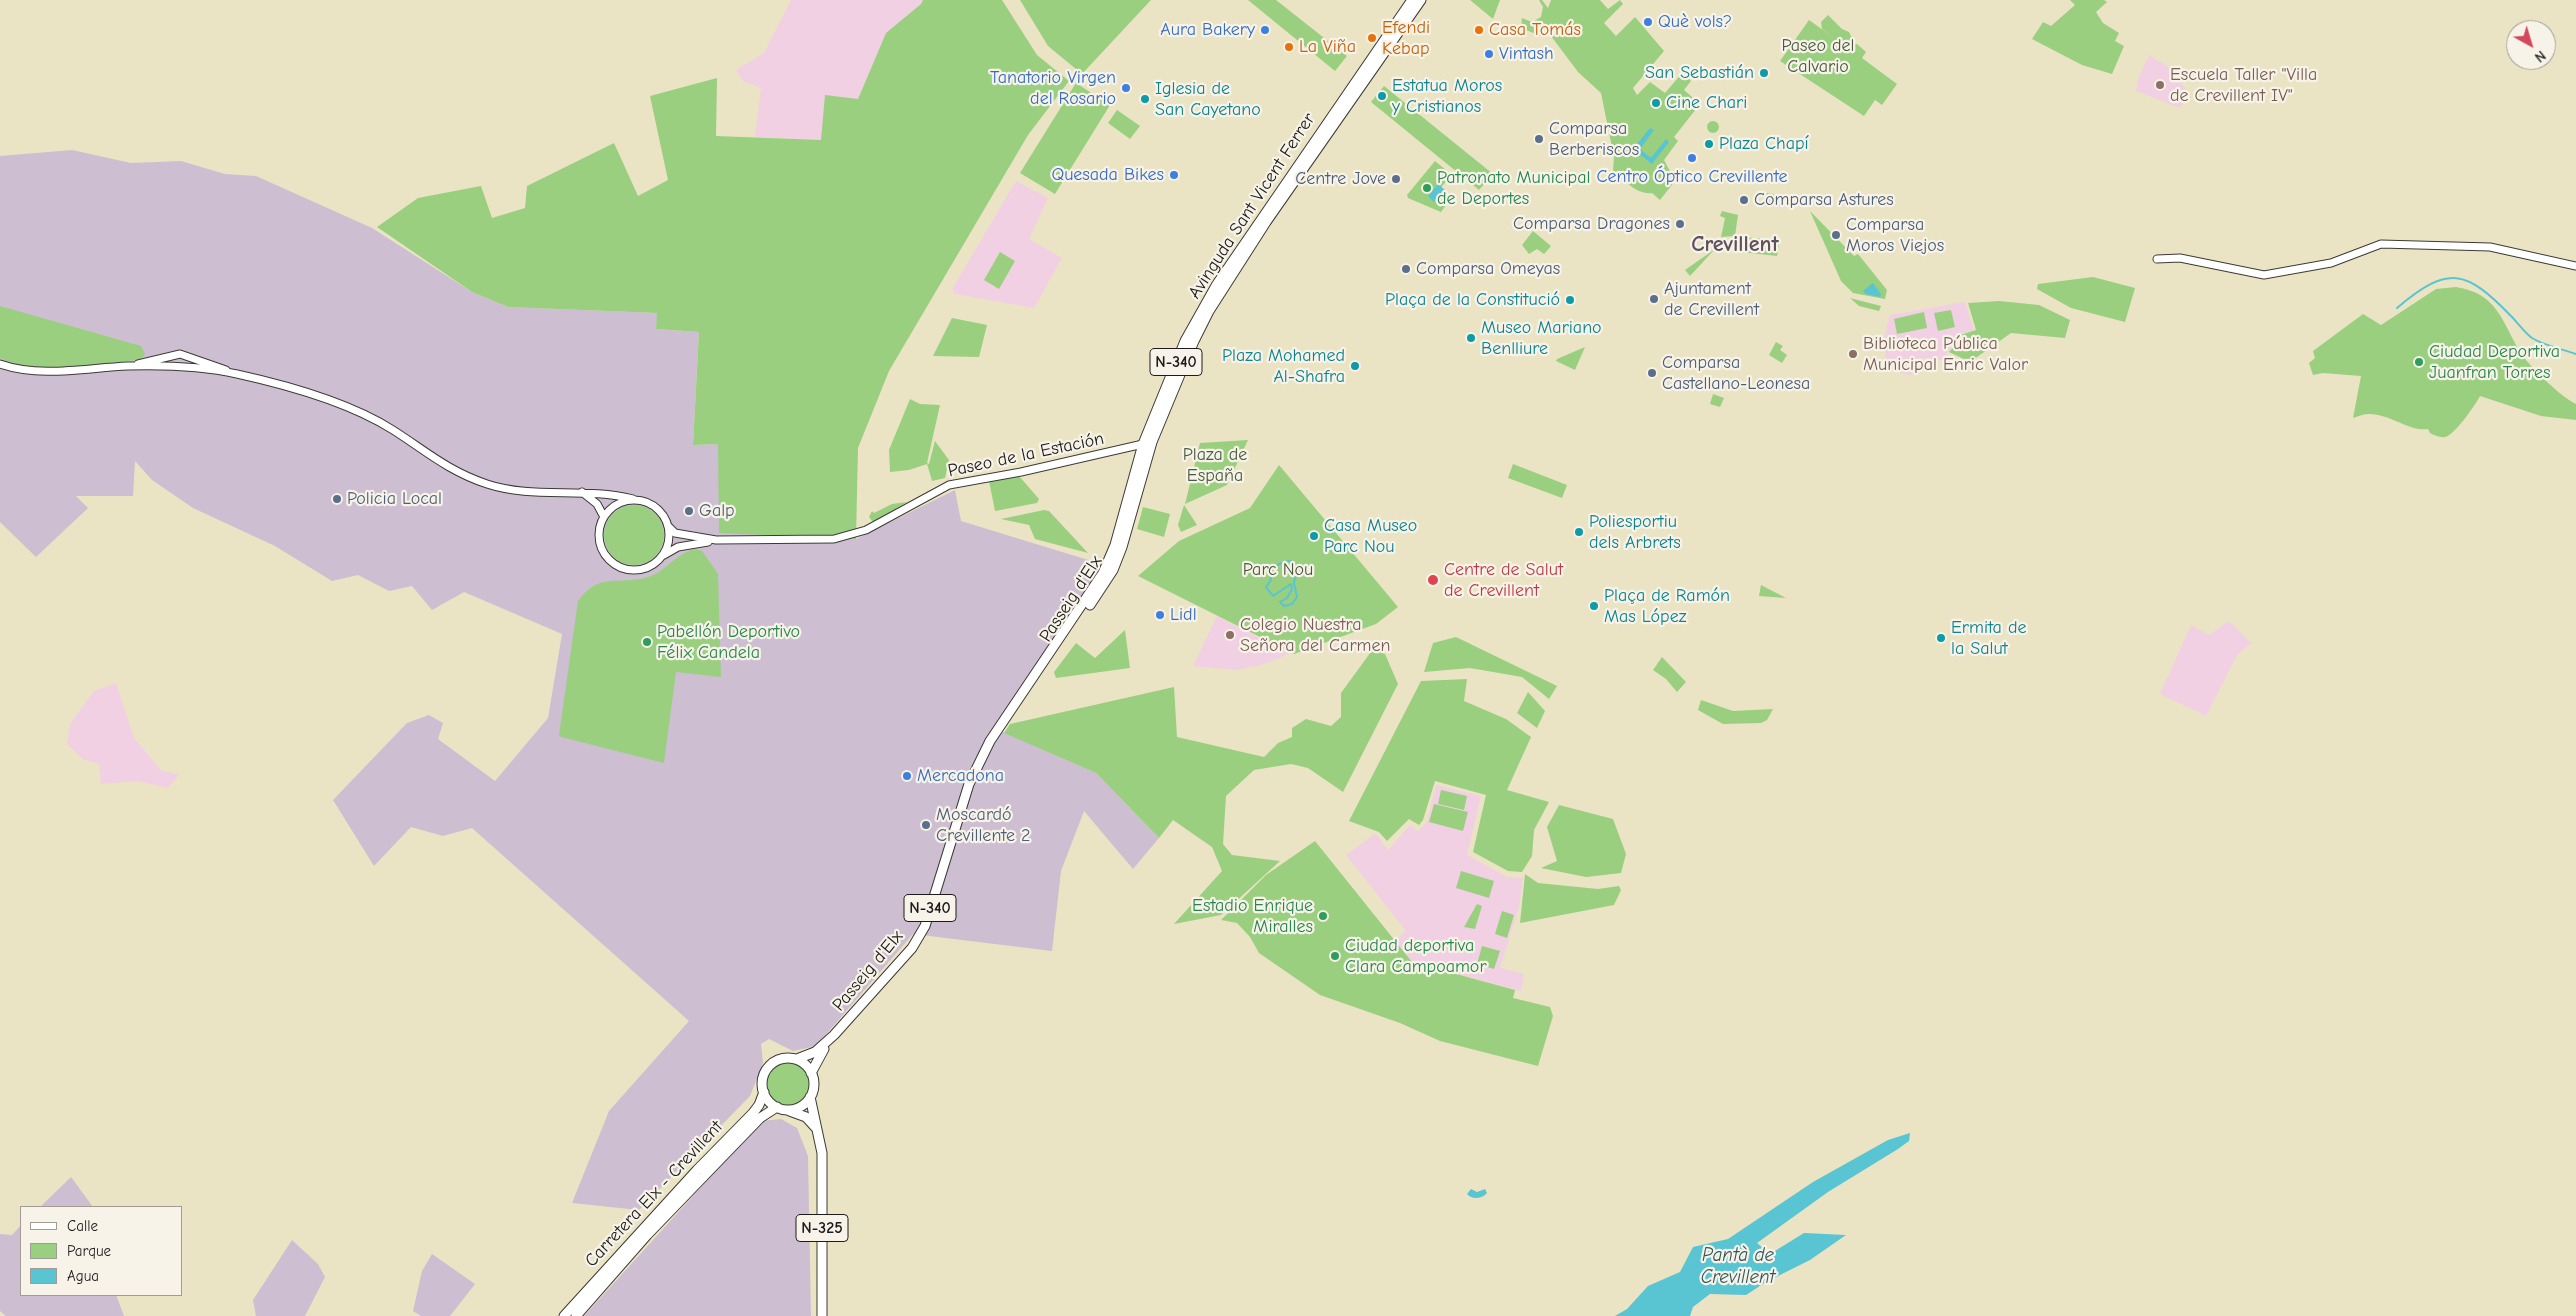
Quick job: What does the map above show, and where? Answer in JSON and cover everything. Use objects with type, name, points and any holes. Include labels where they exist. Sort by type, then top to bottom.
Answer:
[{"type":"highway","name":"Avinguda Sant Vicent Ferrer","points":[[1148,443],[1185,341],[1217,284],[1412,0]]},
{"type":"highway","name":"Avinguda Sant Vicent Ferrer","points":[[1148,443],[1194,341],[1238,264],[1421,0]]},
{"type":"highway","name":"Passeig d'Elx","points":[[834,1035],[888,978],[912,948],[925,926],[969,784],[982,756],[1113,570],[1148,443]]},
{"type":"highway","name":"N-340","points":[[764,1092],[762,1083],[768,1068],[781,1059],[797,1059],[815,1052],[834,1035]]},
{"type":"highway","name":"N-340","points":[[810,1097],[814,1081],[812,1073],[820,1054],[834,1035]]},
{"type":"highway","points":[[797,1059],[812,1073]]},
{"type":"highway","points":[[764,1092],[769,1101],[777,1107],[787,1110],[800,1106],[810,1097]]},
{"type":"highway","name":"Carretera Elx - Crevillent","points":[[564,1316],[697,1170],[753,1113],[759,1106],[764,1092]]},
{"type":"highway","name":"N-325","points":[[810,1097],[811,1110],[820,1140],[823,1166],[822,1316]]},
{"type":"highway","name":"Carretera Elx - Crevillent","points":[[576,1316],[647,1235],[760,1118],[777,1107]]},
{"type":"highway","name":"N-325","points":[[787,1110],[810,1121],[816,1128],[820,1140]]},
{"type":"street","points":[[2157,258],[2180,258],[2264,275],[2331,263],[2381,244],[2490,247],[2576,266]]},
{"type":"street","points":[[128,366],[180,354],[214,364],[236,374]]},
{"type":"street","points":[[0,364],[22,370],[45,372],[128,366],[171,366],[236,374],[318,397],[368,417],[392,430],[439,463],[490,485],[519,492],[612,494],[647,502],[655,506],[662,513],[669,527],[668,543],[662,557],[640,570],[623,568],[616,564],[603,550],[599,532],[604,516],[612,508],[622,502],[633,499]]},
{"type":"street","name":"Paseo de la Estación","points":[[662,557],[678,547],[716,540],[834,539],[855,535],[949,485],[1021,472],[1148,443]]},
{"type":"street","points":[[582,492],[597,504],[604,516]]},
{"type":"street","name":"Paseo de la Estación","points":[[669,527],[675,533],[716,540]]},
{"type":"shaded area","points":[[791,0],[923,0],[921,4],[886,33],[858,99],[821,140],[755,137],[761,88],[743,81],[736,70],[764,53]]},
{"type":"shaded area","name":"Escuela Taller \"Villa de Crevillent IV\"","points":[[2149,55],[2167,66],[2190,94],[2180,108],[2136,91],[2138,79]]},
{"type":"shaded area","points":[[72,150],[131,163],[181,161],[225,174],[256,176],[372,228],[472,292],[508,307],[658,313],[656,329],[699,332],[693,445],[718,444],[856,539],[955,490],[961,521],[1098,563],[1099,574],[994,728],[1096,773],[1159,838],[1133,869],[1084,811],[1061,871],[1052,951],[913,934],[816,1046],[793,1051],[769,1039],[761,1044],[763,1063],[750,1096],[639,1210],[572,1203],[609,1111],[689,1021],[472,828],[443,836],[411,827],[374,866],[333,800],[407,723],[429,715],[443,723],[438,739],[495,781],[548,718],[562,634],[464,592],[432,610],[412,586],[389,591],[358,575],[332,581],[275,546],[193,508],[152,480],[135,461],[133,496],[76,496],[88,508],[36,557],[0,522],[0,156]]},
{"type":"shaded area","points":[[1016,181],[1048,198],[1029,239],[1062,258],[1034,308],[955,294],[952,289]]},
{"type":"shaded area","points":[[1965,302],[1974,330],[1959,334],[1943,360],[1920,358],[1911,376],[1890,369],[1885,357],[1886,345],[1883,343],[1890,315]]},
{"type":"shaded area","name":"Colegio Nuestra Señora del Carmen","points":[[1217,616],[1289,654],[1264,664],[1238,670],[1193,666]]},
{"type":"shaded area","points":[[2229,621],[2251,643],[2237,655],[2206,716],[2160,694],[2191,625],[2209,635]]},
{"type":"shaded area","points":[[116,683],[134,738],[161,770],[179,775],[168,788],[137,781],[101,784],[99,764],[84,760],[67,744],[70,724],[94,691]]},
{"type":"shaded area","points":[[1436,785],[1481,796],[1467,855],[1507,877],[1523,878],[1519,907],[1500,968],[1524,974],[1521,991],[1412,962],[1394,941],[1406,931],[1346,855],[1376,834],[1388,850],[1410,825],[1418,831],[1427,822]]},
{"type":"shaded area","points":[[781,1119],[797,1128],[808,1156],[811,1316],[584,1316],[761,1121]]},
{"type":"shaded area","points":[[71,1177],[92,1206],[41,1206]]},
{"type":"shaded area","points":[[20,1226],[20,1296],[116,1296],[124,1316],[6,1316],[0,1311],[0,1234],[12,1235]]},
{"type":"shaded area","points":[[292,1240],[318,1264],[325,1277],[305,1316],[256,1316],[253,1300]]},
{"type":"shaded area","points":[[432,1254],[475,1284],[450,1316],[421,1316],[413,1311],[422,1271]]},
{"type":"green space","points":[[923,0],[1002,0],[1037,55],[1069,81],[1028,135],[889,371],[858,448],[856,539],[719,533],[718,444],[693,445],[699,332],[656,329],[657,313],[508,307],[472,292],[377,227],[418,198],[481,186],[492,218],[525,208],[527,186],[614,143],[638,196],[668,180],[650,96],[717,78],[716,136],[821,140],[825,95],[858,99],[886,33],[921,4]]},
{"type":"green space","points":[[1020,0],[1151,0],[1082,74],[1048,46]]},
{"type":"green space","points":[[1248,0],[1276,0],[1347,56],[1335,71]]},
{"type":"green space","points":[[1470,0],[1500,0],[1493,19]]},
{"type":"green space","points":[[1539,0],[1542,0],[1548,8],[1551,0],[1600,0],[1608,9],[1620,0],[1623,4],[1604,23],[1616,36],[1635,17],[1664,51],[1633,88],[1637,95],[1650,82],[1665,93],[1683,72],[1691,81],[1684,90],[1700,104],[1674,137],[1678,141],[1664,160],[1675,181],[1660,200],[1652,193],[1641,192],[1636,189],[1613,171],[1614,157],[1601,93],[1578,72],[1545,28],[1541,36],[1521,28],[1522,18],[1532,22],[1541,17],[1543,7]]},
{"type":"green space","points":[[2070,0],[2104,0],[2107,2],[2096,12],[2103,23],[2119,33],[2115,41],[2124,46],[2112,74],[2082,65],[2032,39],[2043,22],[2051,26],[2075,5]]},
{"type":"green space","name":"Paseo del Calvario","points":[[1828,15],[1842,29],[1849,32],[1855,44],[1866,52],[1862,58],[1897,84],[1882,105],[1875,100],[1864,116],[1780,61],[1809,20],[1841,43],[1822,29],[1821,22]]},
{"type":"green space","points":[[1076,83],[1110,105],[1055,194],[1020,173]]},
{"type":"green space","points":[[1384,86],[1493,174],[1479,190],[1371,102]]},
{"type":"green space","points":[[1117,110],[1140,126],[1130,139],[1108,123]]},
{"type":"green space","points":[[1711,121],[1715,121],[1719,127],[1715,133],[1711,133],[1707,129],[1707,125]]},
{"type":"green space","name":"Patronato Municipal de Deportes","points":[[1435,161],[1452,175],[1435,194],[1447,204],[1441,212],[1408,198],[1407,195]]},
{"type":"green space","points":[[1767,193],[1793,198],[1793,206],[1762,206]]},
{"type":"green space","points":[[1722,211],[1738,215],[1735,236],[1721,237],[1725,218],[1720,216]]},
{"type":"green space","points":[[1810,211],[1854,256],[1858,254],[1887,290],[1885,299],[1853,293],[1841,281]]},
{"type":"green space","points":[[1533,231],[1551,246],[1544,254],[1537,249],[1529,254],[1522,245]]},
{"type":"green space","points":[[1742,237],[1780,240],[1777,256],[1741,252]]},
{"type":"green space","points":[[1715,249],[1690,276],[1685,270]]},
{"type":"green space","points":[[1000,252],[1015,261],[999,289],[984,280]]},
{"type":"green space","points":[[2093,277],[2135,288],[2125,322],[2071,308],[2037,289],[2038,284]]},
{"type":"green space","name":"Ciudad Deportiva Juanfran Torres","points":[[2456,287],[2470,290],[2490,302],[2497,310],[2524,358],[2554,388],[2576,404],[2576,420],[2541,416],[2480,396],[2459,426],[2449,435],[2441,437],[2430,433],[2428,429],[2414,428],[2376,414],[2366,414],[2353,418],[2361,376],[2323,373],[2313,375],[2309,363],[2315,358],[2313,351],[2363,314],[2381,325],[2436,289]]},
{"type":"green space","points":[[1850,298],[1881,306],[1879,311],[1859,306]]},
{"type":"green space","points":[[1999,301],[2039,305],[2070,320],[2065,338],[2011,333],[1970,362],[1949,352],[1961,338],[1960,335],[1976,330],[1968,303]]},
{"type":"green space","points":[[0,306],[141,346],[145,354],[142,358],[136,360],[85,366],[48,367],[14,363],[0,358]]},
{"type":"green space","points":[[1951,310],[1955,327],[1938,331],[1934,313]]},
{"type":"green space","points":[[1924,312],[1927,328],[1897,334],[1894,319]]},
{"type":"green space","points":[[952,318],[987,325],[979,357],[933,356]]},
{"type":"green space","points":[[1776,342],[1783,346],[1780,350],[1787,355],[1782,363],[1769,355]]},
{"type":"green space","points":[[1585,347],[1575,370],[1556,361],[1557,359]]},
{"type":"green space","points":[[1713,394],[1724,398],[1720,407],[1710,404]]},
{"type":"green space","points":[[910,399],[920,404],[940,405],[927,463],[929,464],[935,441],[949,460],[945,478],[932,481],[927,464],[909,470],[890,472],[889,450]]},
{"type":"green space","name":"Plaza de España","points":[[1248,440],[1227,485],[1185,504],[1200,443]]},
{"type":"green space","points":[[1513,464],[1567,485],[1562,498],[1508,478]]},
{"type":"green space","name":"Parc Nou","points":[[1279,465],[1398,607],[1376,624],[1294,654],[1138,576],[1179,541],[1250,508]]},
{"type":"green space","points":[[1019,476],[1039,499],[1037,503],[995,511],[989,481]]},
{"type":"green space","points":[[907,502],[877,521],[872,521],[869,517],[872,511],[874,513],[892,504]]},
{"type":"green space","points":[[628,505],[640,505],[651,510],[659,518],[664,529],[662,547],[651,560],[640,565],[628,565],[617,560],[609,552],[604,541],[604,529],[609,518],[617,510]]},
{"type":"green space","points":[[1184,505],[1197,525],[1181,532],[1178,525]]},
{"type":"green space","points":[[1143,507],[1170,514],[1164,537],[1137,529]]},
{"type":"green space","points":[[1044,510],[1049,511],[1088,553],[1035,539],[1029,525],[1001,519]]},
{"type":"green space","name":"Pabellón Deportivo Félix Candela","points":[[695,549],[702,551],[718,574],[721,677],[676,672],[664,763],[561,737],[559,735],[578,601],[594,586],[610,581],[648,577],[660,571],[681,555]]},
{"type":"green space","points":[[1761,585],[1786,598],[1759,596]]},
{"type":"green space","points":[[1125,630],[1130,668],[1056,678],[1054,672],[1076,643],[1095,658]]},
{"type":"green space","points":[[1456,637],[1557,686],[1549,699],[1522,677],[1470,668],[1424,672],[1433,643]]},
{"type":"green space","points":[[1373,649],[1385,654],[1398,684],[1343,792],[1308,768],[1291,764],[1254,770],[1226,796],[1223,844],[1232,855],[1280,861],[1221,915],[1174,924],[1222,871],[1212,847],[1173,820],[1159,838],[1096,773],[1004,733],[1010,724],[1174,687],[1177,737],[1264,757],[1278,743],[1292,737],[1292,728],[1306,719],[1331,726],[1341,717],[1341,693]]},
{"type":"green space","points":[[1662,657],[1686,682],[1677,692],[1666,679],[1653,670]]},
{"type":"green space","points":[[1467,679],[1464,701],[1506,719],[1531,737],[1507,790],[1549,802],[1534,830],[1532,856],[1522,872],[1508,871],[1473,852],[1486,795],[1435,781],[1423,820],[1419,825],[1409,819],[1387,841],[1379,832],[1349,821],[1421,681]]},
{"type":"green space","points":[[1528,692],[1545,711],[1537,728],[1517,713]]},
{"type":"green space","points":[[1701,700],[1733,711],[1773,709],[1767,720],[1761,723],[1723,724],[1698,710]]},
{"type":"green space","points":[[1441,790],[1467,796],[1464,810],[1438,804]]},
{"type":"green space","points":[[1434,804],[1468,812],[1463,831],[1429,822]]},
{"type":"green space","points":[[1559,805],[1613,819],[1626,854],[1621,873],[1586,877],[1541,868],[1557,861],[1547,827]]},
{"type":"green space","name":"Ciudad deportiva Clara Campoamor","points":[[1315,841],[1412,962],[1515,990],[1513,998],[1550,1007],[1553,1016],[1538,1066],[1440,1041],[1400,1023],[1320,995],[1259,953],[1250,937],[1237,923],[1221,920],[1266,875]]},
{"type":"green space","points":[[1461,871],[1494,881],[1489,898],[1456,888]]},
{"type":"green space","points":[[1525,874],[1538,883],[1598,889],[1619,886],[1621,890],[1614,905],[1520,923]]},
{"type":"green space","points":[[1477,904],[1482,906],[1475,929],[1464,927]]},
{"type":"green space","points":[[1502,911],[1514,915],[1507,938],[1495,934]]},
{"type":"green space","points":[[1482,946],[1500,951],[1494,969],[1477,964]]},
{"type":"green space","points":[[788,1063],[803,1069],[809,1084],[803,1099],[788,1105],[773,1099],[767,1084],[773,1069]]},
{"type":"water","points":[[1650,128],[1654,130],[1640,149],[1651,158],[1666,139],[1669,142],[1652,164],[1633,149]]},
{"type":"water","points":[[1438,184],[1445,190],[1434,202],[1428,196]]},
{"type":"water","points":[[1873,283],[1881,294],[1880,297],[1866,294],[1863,291]]},
{"type":"water","name":"Pantà de Crevillent","points":[[1910,1133],[1909,1141],[1898,1149],[1828,1192],[1757,1243],[1770,1254],[1804,1233],[1846,1235],[1810,1260],[1766,1282],[1746,1295],[1710,1294],[1693,1307],[1690,1316],[1615,1316],[1627,1309],[1648,1286],[1680,1272],[1693,1247],[1728,1239],[1813,1182],[1888,1140]]},
{"type":"water","points":[[1471,1189],[1477,1192],[1485,1189],[1487,1193],[1482,1197],[1474,1198],[1467,1194]]},
{"type":"waterway","points":[[2397,308],[2430,284],[2444,279],[2457,278],[2482,289],[2532,338],[2576,354]]},
{"type":"waterway","points":[[1291,561],[1297,570],[1294,583],[1297,597],[1292,604],[1284,606],[1280,602],[1287,598],[1292,589],[1291,584],[1273,596],[1266,587],[1271,580],[1269,572],[1276,566],[1291,561]]},
{"type":"place","name":"Què vols?","points":[[1648,22]]},
{"type":"place","name":"Aura Bakery","points":[[1265,30]]},
{"type":"place","name":"Casa Tomás","points":[[1479,30]]},
{"type":"place","name":"Efendi Kebap","points":[[1372,38]]},
{"type":"place","name":"La Viña","points":[[1289,47]]},
{"type":"place","name":"Vintash","points":[[1489,54]]},
{"type":"place","name":"San Sebastián","points":[[1764,73]]},
{"type":"place","name":"Escuela Taller \"Villa de Crevillent IV\"","points":[[2160,85]]},
{"type":"place","name":"Tanatorio Virgen del Rosario","points":[[1126,88]]},
{"type":"place","name":"Estatua Moros y Cristianos","points":[[1382,96]]},
{"type":"place","name":"Iglesia de San Cayetano","points":[[1145,99]]},
{"type":"place","name":"Cine Chari","points":[[1656,103]]},
{"type":"place","name":"Comparsa Berberiscos","points":[[1539,139]]},
{"type":"place","name":"Plaza Chapí","points":[[1709,144]]},
{"type":"place","name":"Centro Óptico Crevillente","points":[[1692,158]]},
{"type":"place","name":"Quesada Bikes","points":[[1174,175]]},
{"type":"place","name":"Centre Jove","points":[[1396,179]]},
{"type":"place","name":"Patronato Municipal de Deportes","points":[[1427,188]]},
{"type":"place","name":"Comparsa Astures","points":[[1744,200]]},
{"type":"place","name":"Comparsa Dragones","points":[[1680,224]]},
{"type":"place","name":"Comparsa Moros Viejos","points":[[1836,235]]},
{"type":"place","name":"Comparsa Omeyas","points":[[1406,269]]},
{"type":"place","name":"Ajuntament de Crevillent","points":[[1654,299]]},
{"type":"place","name":"Plaça de la Constitució","points":[[1570,300]]},
{"type":"place","name":"Museo Mariano Benlliure","points":[[1471,338]]},
{"type":"place","name":"Biblioteca Pública Municipal Enric Valor","points":[[1853,354]]},
{"type":"place","name":"Ciudad Deportiva Juanfran Torres","points":[[2419,362]]},
{"type":"place","name":"Plaza Mohamed Al-Shafra","points":[[1355,366]]},
{"type":"place","name":"Comparsa Castellano-Leonesa","points":[[1652,373]]},
{"type":"place","name":"Policia Local","points":[[337,499]]},
{"type":"place","name":"Galp","points":[[689,511]]},
{"type":"place","name":"Poliesportiu dels Arbrets","points":[[1579,532]]},
{"type":"place","name":"Casa Museo Parc Nou","points":[[1314,536]]},
{"type":"place","name":"Centre de Salut de Crevillent","points":[[1433,580]]},
{"type":"place","name":"Plaça de Ramón Mas López","points":[[1594,606]]},
{"type":"place","name":"Lidl","points":[[1160,615]]},
{"type":"place","name":"Colegio Nuestra Señora del Carmen","points":[[1230,635]]},
{"type":"place","name":"Ermita de la Salut","points":[[1941,638]]},
{"type":"place","name":"Pabellón Deportivo Félix Candela","points":[[647,642]]},
{"type":"place","name":"Mercadona","points":[[907,776]]},
{"type":"place","name":"Moscardó Crevillente 2","points":[[926,825]]},
{"type":"place","name":"Estadio Enrique Miralles","points":[[1323,916]]},
{"type":"place","name":"Ciudad deportiva Clara Campoamor","points":[[1335,956]]},
{"type":"district","name":"Crevillent","points":[[1735,245]]}]
